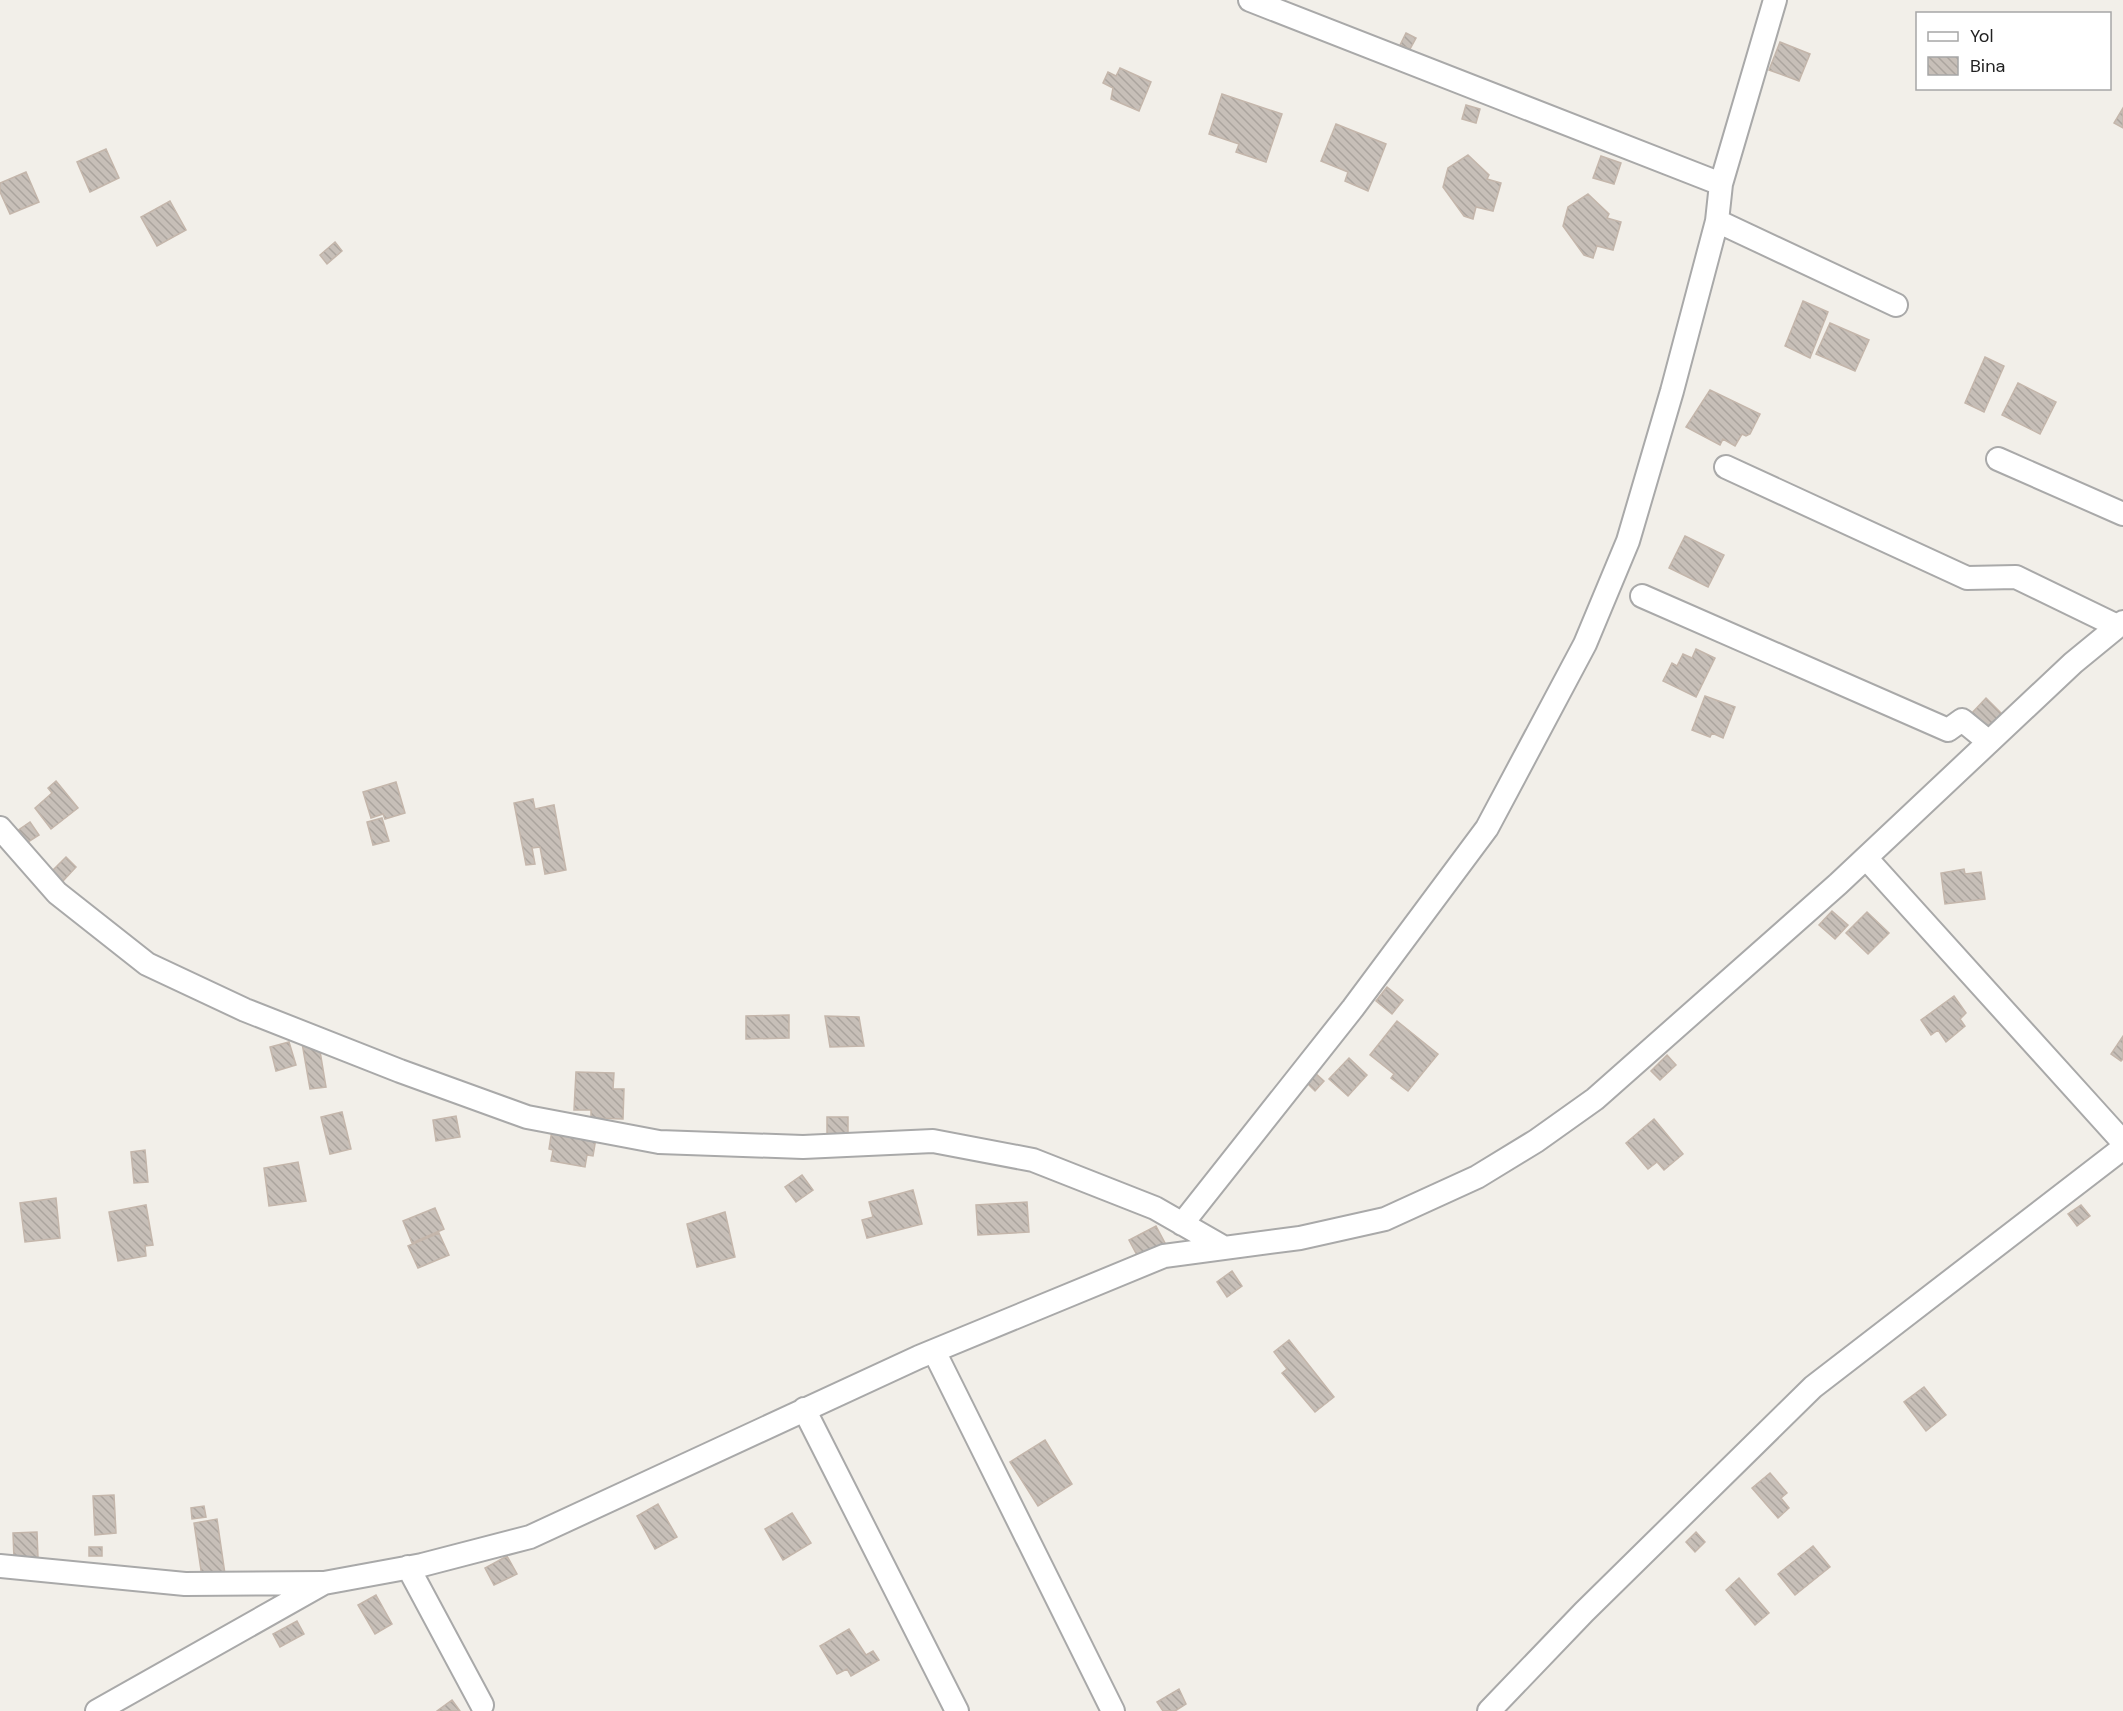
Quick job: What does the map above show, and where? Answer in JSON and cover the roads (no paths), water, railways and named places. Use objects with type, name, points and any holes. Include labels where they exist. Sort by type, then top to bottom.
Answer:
[{"type":"street","points":[[1250,0],[1721,184]]},
{"type":"street","points":[[1182,1224],[1353,1008],[1487,828],[1584,644],[1628,541],[1718,221],[1721,184],[1775,0]]},
{"type":"street","points":[[1718,221],[1896,305]]},
{"type":"street","points":[[1998,459],[2123,514]]},
{"type":"street","points":[[0,1566],[185,1584],[324,1583],[408,1567],[530,1537],[934,1351],[1164,1256],[1300,1238],[1385,1219],[1429,1201],[1516,1153],[1595,1100],[1866,858],[1989,742],[2120,624],[2016,577],[1966,578],[1726,467]]},
{"type":"street","points":[[1642,596],[1948,730],[1962,720],[1989,742]]},
{"type":"street","points":[[0,828],[57,893],[147,964],[256,1015],[527,1117],[659,1142],[803,1148],[933,1141],[1033,1160],[1155,1208],[1223,1247]]},
{"type":"street","points":[[1866,858],[2123,1142]]},
{"type":"street","points":[[1489,1711],[1584,1612],[1813,1387],[2123,1148]]},
{"type":"street","points":[[934,1351],[1113,1711]]},
{"type":"street","points":[[804,1409],[957,1711]]},
{"type":"street","points":[[408,1567],[482,1705]]},
{"type":"street","points":[[97,1711],[324,1583]]}]
